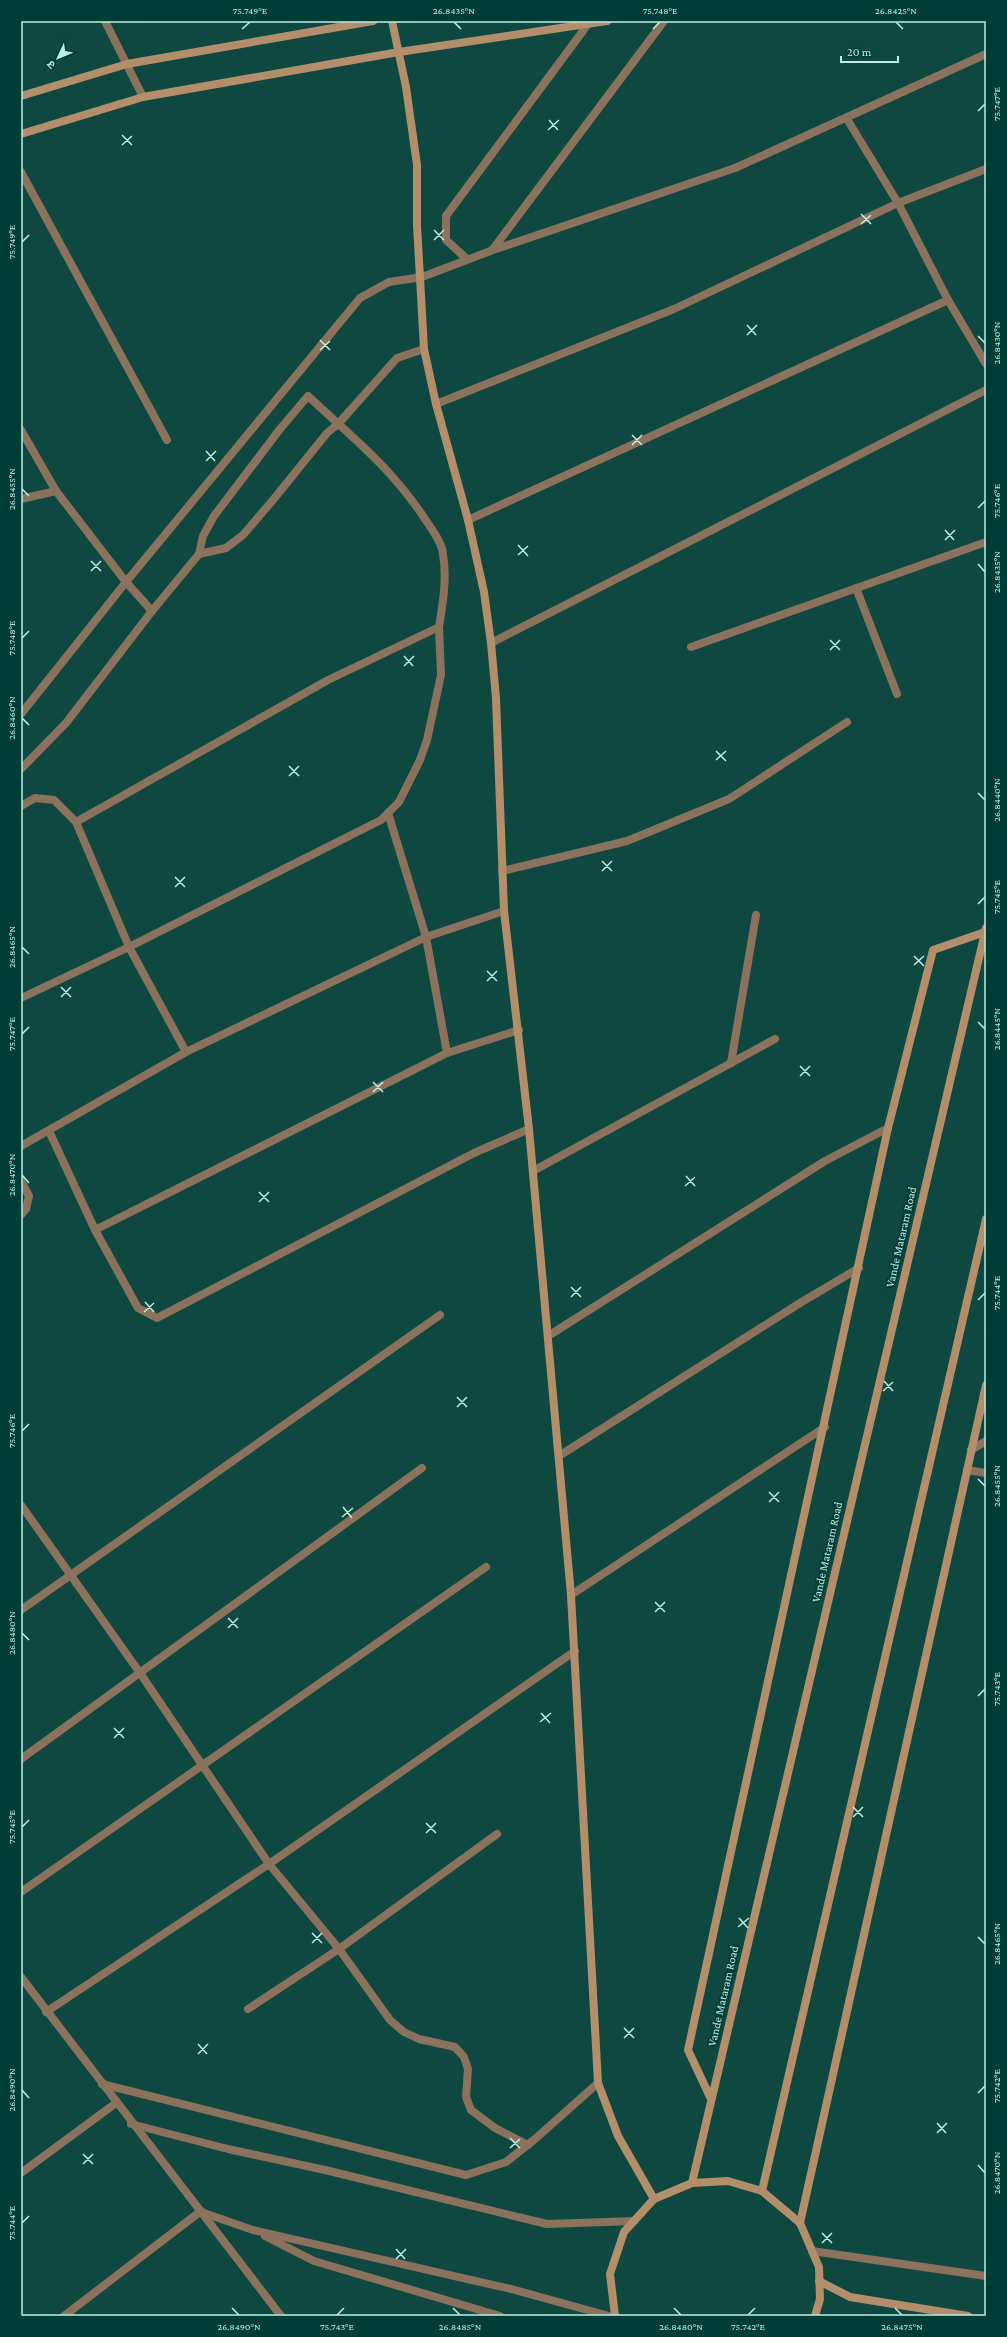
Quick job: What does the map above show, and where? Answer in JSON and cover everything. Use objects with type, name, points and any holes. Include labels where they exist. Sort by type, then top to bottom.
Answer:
[{"type":"street","points":[[105,21],[143,97]]},
{"type":"street","points":[[21,96],[127,64],[373,21]]},
{"type":"street","points":[[392,21],[406,87],[417,165],[417,225],[422,277],[424,349],[436,404],[468,520],[484,592],[491,643],[496,698],[504,911],[529,1129],[571,1594],[598,2083],[618,2136],[654,2199]]},
{"type":"street","points":[[21,134],[143,97],[398,52],[608,21]]},
{"type":"street","points":[[493,250],[664,21]]},
{"type":"street","points":[[467,259],[446,240],[446,216],[588,24]]},
{"type":"street","points":[[22,710],[360,298],[389,282],[422,277],[467,259],[735,168],[847,119],[986,54]]},
{"type":"street","points":[[847,119],[898,203],[948,300],[986,364]]},
{"type":"street","points":[[436,404],[674,309],[898,203],[986,169]]},
{"type":"street","points":[[21,172],[167,440]]},
{"type":"street","points":[[468,520],[948,300]]},
{"type":"street","points":[[199,554],[226,548],[243,535],[327,433],[338,424],[397,358],[424,349]]},
{"type":"street","points":[[491,643],[986,390]]},
{"type":"street","points":[[21,768],[66,723],[152,611],[199,554],[203,536],[214,516],[280,429],[308,396],[338,424],[361,442],[400,483],[436,536],[443,553],[445,590],[439,627],[441,675],[427,740],[411,779],[398,802],[381,820],[128,947],[21,998]]},
{"type":"street","points":[[21,430],[56,491],[126,582],[152,611]]},
{"type":"street","points":[[21,499],[56,491]]},
{"type":"street","points":[[691,647],[986,542]]},
{"type":"street","points":[[856,588],[897,694]]},
{"type":"street","points":[[76,822],[328,680],[439,627]]},
{"type":"street","points":[[502,871],[627,841],[729,799],[847,722]]},
{"type":"street","points":[[21,806],[35,798],[54,800],[76,822],[128,947],[186,1052]]},
{"type":"street","points":[[388,813],[426,937],[447,1053]]},
{"type":"street","points":[[21,1146],[186,1052],[426,937],[504,911]]},
{"type":"street","points":[[731,1063],[756,915]]},
{"type":"street","points":[[712,2099],[688,2050],[825,1427],[888,1128],[933,950],[986,930]]},
{"type":"street","name":"Vande Mataram Road","points":[[692,2183],[986,930]]},
{"type":"street","points":[[95,1230],[447,1053],[518,1030]]},
{"type":"street","points":[[533,1171],[775,1039]]},
{"type":"street","points":[[548,1336],[825,1161],[888,1128]]},
{"type":"street","points":[[49,1131],[95,1230],[138,1308],[157,1318],[474,1153],[529,1129]]},
{"type":"street","points":[[21,1181],[29,1196],[26,1209],[21,1215]]},
{"type":"street","points":[[762,2191],[986,1219]]},
{"type":"street","points":[[558,1456],[800,1303],[859,1268]]},
{"type":"street","points":[[21,1610],[440,1315]]},
{"type":"street","points":[[800,2223],[986,1385]]},
{"type":"street","points":[[571,1594],[825,1427]]},
{"type":"street","points":[[972,1450],[986,1440]]},
{"type":"street","points":[[21,1759],[422,1468]]},
{"type":"street","points":[[967,1470],[986,1473]]},
{"type":"street","points":[[21,1505],[140,1673],[269,1864],[339,1949],[390,2020],[404,2032],[419,2039],[455,2047],[464,2057],[468,2069],[466,2097],[471,2110],[495,2128],[528,2145]]},
{"type":"street","points":[[21,1892],[486,1567]]},
{"type":"street","points":[[46,2012],[269,1864],[575,1651]]},
{"type":"street","points":[[248,2009],[339,1949],[497,1834]]},
{"type":"street","points":[[21,1978],[24,1988],[46,2012],[281,2316]]},
{"type":"street","points":[[102,2084],[466,2175],[506,2162],[528,2145],[598,2083]]},
{"type":"street","points":[[21,2174],[116,2104]]},
{"type":"street","points":[[132,2124],[228,2149],[325,2170],[547,2224],[634,2221]]},
{"type":"street","points":[[615,2316],[610,2274],[624,2232],[654,2199],[692,2183],[728,2181],[762,2191],[800,2223],[819,2268],[820,2299],[815,2316]]},
{"type":"street","points":[[201,2211],[253,2230],[314,2261],[500,2316]]},
{"type":"street","points":[[64,2316],[201,2211]]},
{"type":"street","points":[[253,2230],[511,2289],[609,2316]]},
{"type":"street","points":[[812,2251],[986,2276]]},
{"type":"street","points":[[819,2282],[850,2297],[968,2316]]}]
